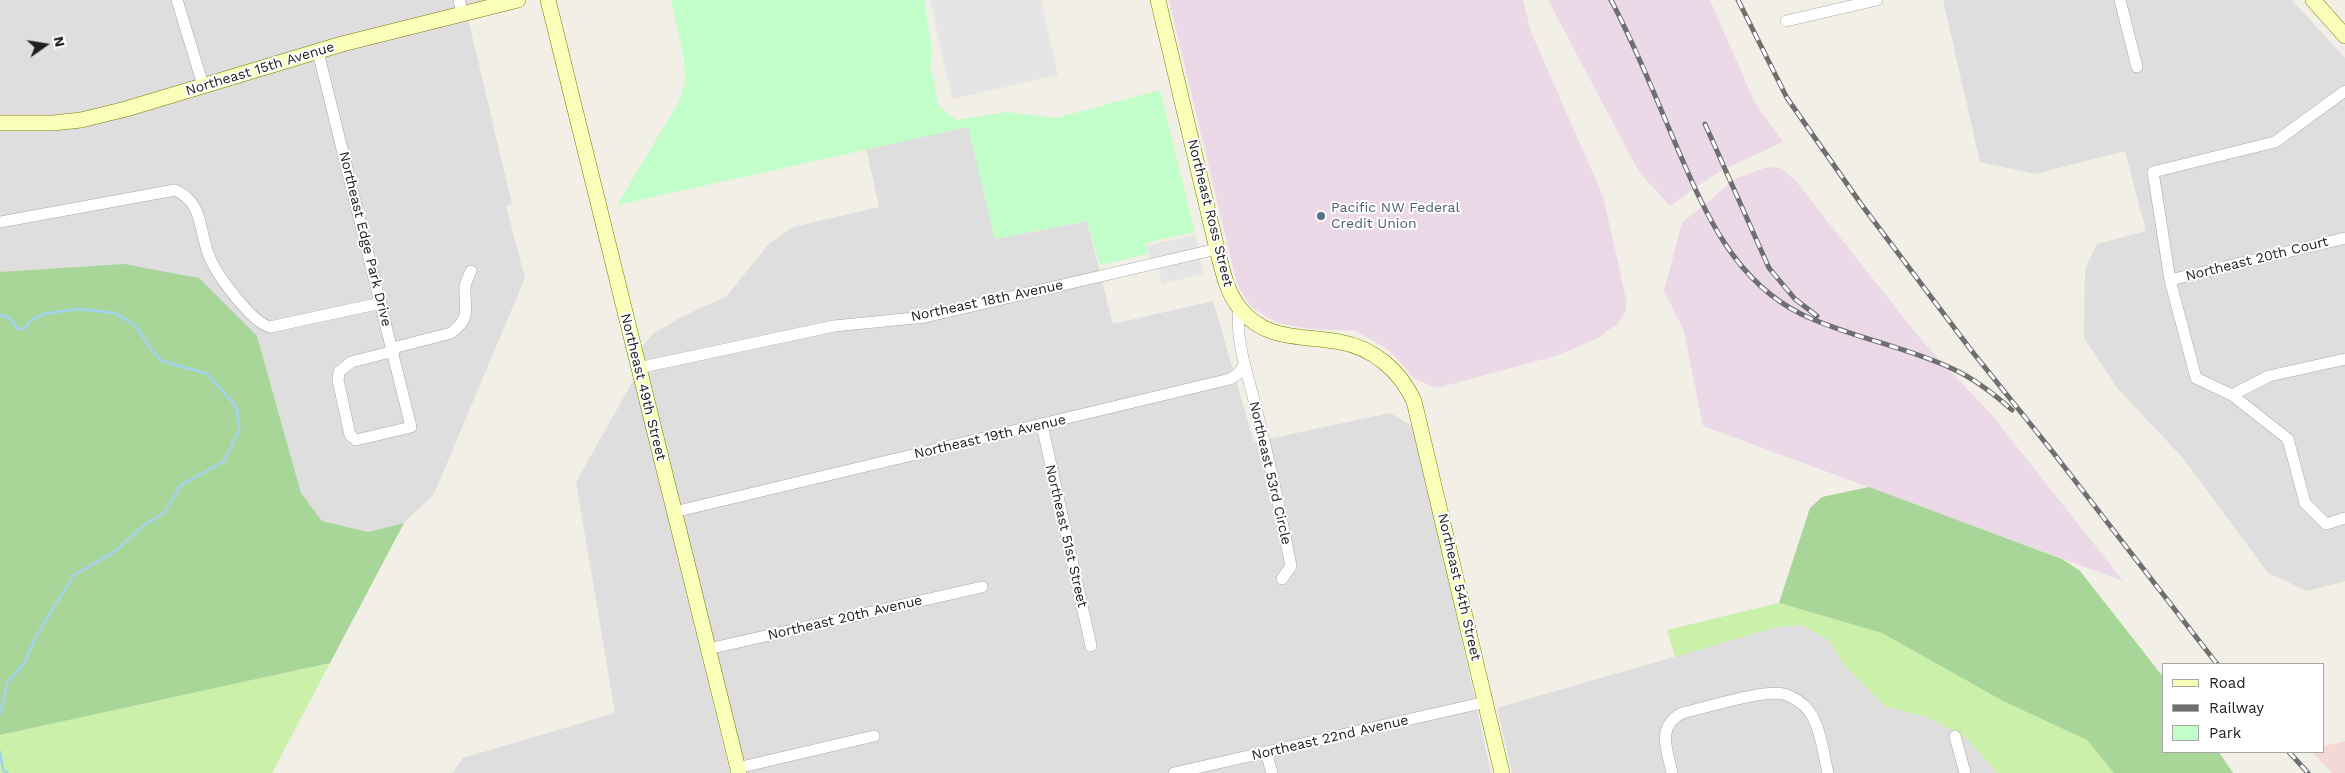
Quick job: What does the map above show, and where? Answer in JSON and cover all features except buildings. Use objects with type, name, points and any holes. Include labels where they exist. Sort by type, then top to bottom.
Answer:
[{"type":"street","points":[[177,0],[203,86]]},
{"type":"street","name":"Northeast 15th Avenue","points":[[0,123],[53,123],[80,120],[318,52],[460,7],[518,0]]},
{"type":"street","name":"Northeast 49th Street","points":[[548,0],[738,770]]},
{"type":"street","name":"Northeast Ross Street","points":[[1158,0],[1217,249],[1225,279],[1239,308],[1272,332],[1306,339],[1339,341],[1366,351],[1385,361],[1400,377],[1414,401]]},
{"type":"street","points":[[1786,21],[1877,0]]},
{"type":"street","points":[[2120,0],[2137,67]]},
{"type":"street","points":[[2313,0],[2345,36]]},
{"type":"street","name":"Northeast Edge Park Drive","points":[[318,52],[393,349],[411,427],[356,440],[350,435],[338,380],[339,372],[351,362],[393,349]]},
{"type":"street","points":[[2345,91],[2275,142],[2153,172],[2170,280],[2196,378],[2232,395],[2288,439],[2305,503],[2326,524],[2345,518]]},
{"type":"street","points":[[0,222],[175,190],[187,196],[194,204],[209,258],[222,278],[260,324],[270,327],[381,303]]},
{"type":"street","name":"Northeast 20th Court","points":[[2170,280],[2345,238]]},
{"type":"street","name":"Northeast 18th Avenue","points":[[638,368],[834,326],[925,317],[1217,249]]},
{"type":"street","points":[[393,349],[451,333],[456,329],[466,314],[465,285],[471,271]]},
{"type":"street","points":[[1239,308],[1237,325],[1244,365]]},
{"type":"street","points":[[2232,395],[2269,376],[2345,358]]},
{"type":"street","name":"Northeast 19th Avenue","points":[[674,512],[1230,380],[1238,374],[1244,365]]},
{"type":"street","name":"Northeast 53rd Circle","points":[[1244,365],[1251,385],[1278,497],[1291,566],[1282,579]]},
{"type":"street","name":"Northeast 54th Street","points":[[1414,401],[1502,773]]},
{"type":"street","name":"Northeast 51st Street","points":[[1042,425],[1091,646]]},
{"type":"street","name":"Northeast 20th Avenue","points":[[708,649],[982,587]]},
{"type":"street","points":[[1672,773],[1664,740],[1667,725],[1675,717],[1682,713],[1764,694],[1782,694],[1796,698],[1809,710],[1817,726],[1828,773]]},
{"type":"street","name":"Northeast 22nd Avenue","points":[[1174,773],[1486,702]]},
{"type":"street","points":[[738,770],[874,736]]},
{"type":"street","points":[[1955,736],[1965,773]]},
{"type":"street","points":[[1266,752],[1272,773]]},
{"type":"shaded area","points":[[0,0],[490,0],[465,6],[512,204],[506,206],[525,278],[434,494],[404,523],[368,532],[322,521],[301,493],[257,336],[19,272],[0,272]]},
{"type":"shaded area","points":[[930,0],[1041,0],[1058,75],[952,99]]},
{"type":"shaded area","points":[[1169,0],[1523,0],[1531,32],[1603,196],[1627,303],[1625,313],[1619,322],[1598,338],[1559,355],[1437,388],[1415,379],[1390,351],[1357,331],[1310,329],[1277,323],[1251,307],[1237,284]]},
{"type":"shaded area","points":[[1548,0],[1710,0],[1754,101],[1783,142],[1718,172],[1670,206],[1639,172]]},
{"type":"shaded area","points":[[1943,0],[2292,0],[2345,58],[2345,581],[2307,591],[2268,573],[2183,458],[2118,389],[2084,338],[2085,269],[2097,244],[2146,231],[2125,151],[2035,174],[1980,162]]},
{"type":"shaded area","points":[[969,126],[995,239],[1087,221],[1113,324],[1213,301],[1254,442],[1390,413],[1415,428],[1491,773],[745,773],[640,349],[654,333],[683,316],[726,297],[768,245],[793,227],[879,207],[866,148]]},
{"type":"shaded area","points":[[1767,167],[1781,168],[1794,179],[1923,342],[1992,415],[2123,581],[1703,426],[1684,331],[1664,291],[1682,223],[1735,179]]},
{"type":"shaded area","points":[[1196,235],[1203,274],[1162,284],[1157,263],[1151,264],[1147,245]]},
{"type":"shaded area","points":[[634,379],[730,773],[452,773],[463,758],[615,713],[576,482]]},
{"type":"shaded area","points":[[1801,625],[1829,640],[1844,665],[1886,707],[1927,717],[1966,738],[1998,773],[1512,773],[1497,708],[1777,627]]},
{"type":"shaded area","points":[[2345,741],[2345,773],[2332,773],[2313,753],[2325,753],[2325,746]]},
{"type":"green space","points":[[671,0],[924,0],[932,48],[930,67],[936,89],[937,104],[956,120],[1006,112],[1056,118],[1160,90],[1195,232],[1146,243],[1148,254],[1100,265],[1087,221],[995,239],[968,127],[617,205],[678,103],[685,83],[684,59]]},
{"type":"green space","points":[[124,264],[199,278],[257,336],[301,493],[322,521],[368,532],[404,523],[330,663],[0,735],[0,272]]},
{"type":"green space","points":[[1869,487],[2062,559],[2080,571],[2162,675],[2162,753],[2220,753],[2233,773],[2114,773],[2087,740],[2003,701],[1882,633],[1779,603],[1810,508],[1822,497]]},
{"type":"green space","points":[[1779,603],[1882,633],[2003,701],[2087,740],[2114,773],[1998,773],[1966,738],[1927,717],[1886,707],[1844,665],[1829,640],[1801,625],[1777,627],[1675,657],[1667,630]]},
{"type":"green space","points":[[330,663],[272,773],[0,773],[0,735]]},
{"type":"waterway","points":[[0,315],[9,318],[18,329],[25,328],[30,321],[43,314],[78,309],[115,313],[135,325],[150,348],[162,361],[208,374],[237,408],[239,430],[224,461],[181,485],[164,513],[143,526],[114,552],[74,575],[36,636],[25,662],[7,683],[0,715]]},
{"type":"waterway","points":[[0,752],[3,770],[7,773]]},
{"type":"railway","points":[[1611,0],[1638,56],[1700,199],[1725,244],[1758,284],[1778,300],[1819,322],[1915,354],[1961,373],[1984,387],[2012,410]]},
{"type":"railway","points":[[1738,0],[1787,98],[1861,204],[1971,350],[2216,663]]},
{"type":"railway","points":[[1705,124],[1769,268],[1795,299],[1817,316]]},
{"type":"railway","points":[[2290,753],[2308,773]]},
{"type":"place","name":"Pacific NW Federal Credit Union","points":[[1321,216]]}]
